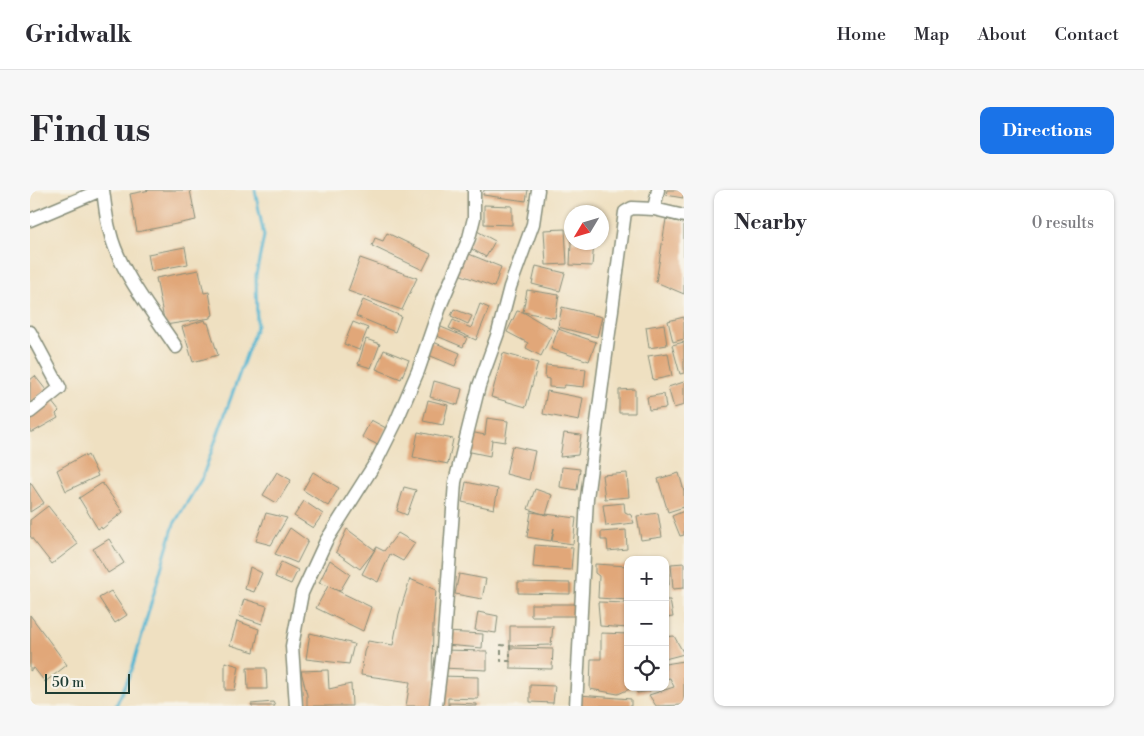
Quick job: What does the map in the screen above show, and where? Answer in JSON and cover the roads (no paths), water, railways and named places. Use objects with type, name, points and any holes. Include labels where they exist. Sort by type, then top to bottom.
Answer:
[{"type":"street","points":[[30,220],[102,190],[110,234],[123,264],[138,292],[176,347]]},
{"type":"street","points":[[296,706],[292,646],[302,593],[326,541],[376,462],[396,422],[441,304],[470,238],[474,218],[474,190]]},
{"type":"street","points":[[436,706],[443,650],[455,482],[479,386],[498,333],[510,287],[533,224],[538,190]]},
{"type":"street","points":[[654,209],[658,190]]},
{"type":"street","points":[[576,706],[587,498],[625,212],[632,208],[654,209],[684,216]]},
{"type":"street","points":[[30,332],[60,388],[30,412]]},
{"type":"waterway","points":[[116,706],[132,669],[174,524],[202,478],[257,325],[256,275],[264,236],[255,190]]}]
